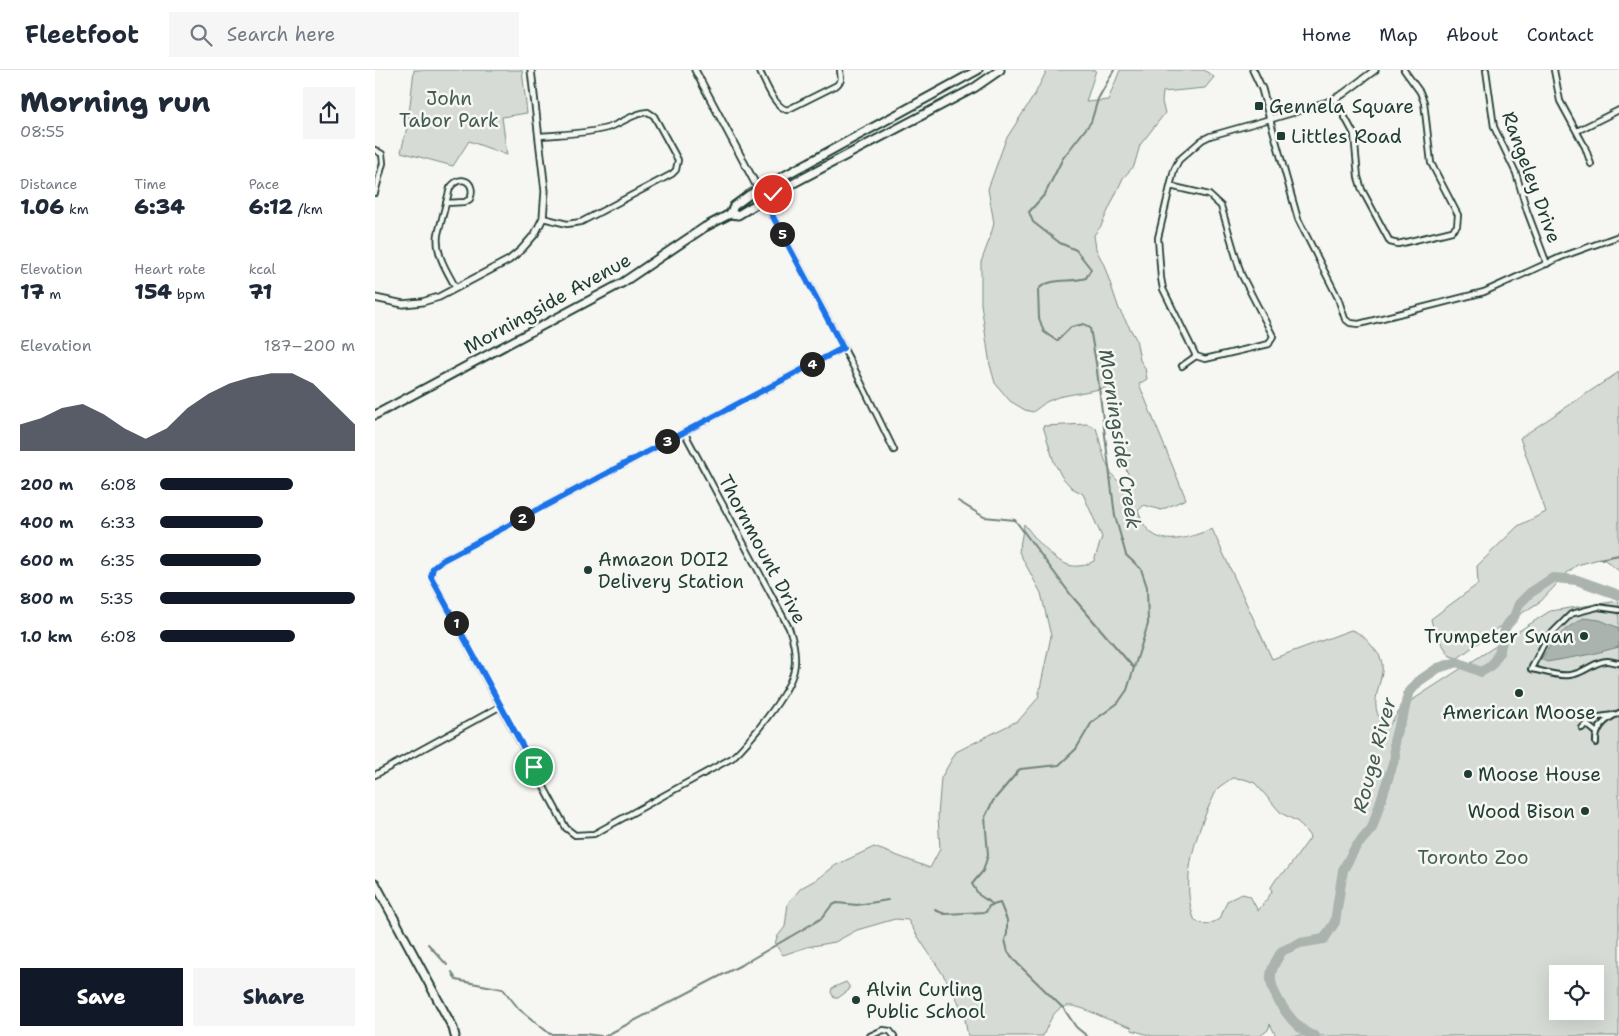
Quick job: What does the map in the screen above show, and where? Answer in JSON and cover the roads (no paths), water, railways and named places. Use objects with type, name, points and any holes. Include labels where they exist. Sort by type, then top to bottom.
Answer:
[{"type":"main road","name":"Morningside Avenue","points":[[730,214],[733,206],[759,190],[978,70]]},
{"type":"main road","name":"Morningside Avenue","points":[[375,415],[622,283],[705,227],[730,214],[738,215],[974,88],[1000,70]]},
{"type":"main road","points":[[375,883],[453,1028],[455,1036]]},
{"type":"main road","points":[[453,1028],[461,1036]]},
{"type":"street","points":[[375,298],[398,303],[422,302],[439,297],[509,260],[535,234],[543,218],[545,191],[531,70]]},
{"type":"street","points":[[695,70],[843,348],[894,450]]},
{"type":"street","points":[[759,70],[777,105],[787,110],[837,85],[841,80],[840,70]]},
{"type":"street","points":[[1253,70],[1262,89],[1301,226],[1338,298],[1342,315],[1350,323],[1359,324],[1484,292],[1547,264],[1619,236]]},
{"type":"street","points":[[1170,186],[1209,195],[1221,206],[1241,274],[1273,336],[1269,344],[1205,359],[1196,356],[1163,289],[1161,278],[1158,238],[1170,186],[1174,170],[1179,160],[1202,140],[1210,136],[1335,99],[1375,70]]},
{"type":"street","points":[[1335,99],[1354,134],[1358,177],[1362,190],[1390,242],[1398,244],[1452,231],[1457,226],[1458,215],[1431,163],[1424,102],[1420,92],[1404,70]]},
{"type":"street","name":"Rangeley Drive","points":[[1486,70],[1494,127],[1516,173],[1527,211],[1547,264]]},
{"type":"street","points":[[1554,70],[1560,101],[1577,132],[1591,164]]},
{"type":"street","points":[[1577,132],[1619,110]]},
{"type":"street","points":[[540,136],[604,129],[617,125],[638,113],[648,112],[654,116],[678,160],[676,170],[672,174],[581,222],[562,224],[543,218]]},
{"type":"street","points":[[375,150],[383,158],[377,174],[375,194]]},
{"type":"street","points":[[446,204],[465,202],[470,199],[472,190],[469,184],[462,180],[455,182],[451,188],[446,204],[438,234],[437,248],[456,288]]},
{"type":"street","name":"Thornmount Drive","points":[[684,432],[789,628],[795,646],[794,672],[785,692],[745,746],[732,758],[594,834],[586,836],[575,835],[566,828],[431,577],[433,568],[443,560],[684,432],[843,348]]},
{"type":"street","points":[[1182,366],[1196,356]]},
{"type":"street","points":[[1619,610],[1598,607],[1571,614],[1547,638],[1531,669],[1557,676],[1571,676],[1584,672],[1594,665],[1607,660],[1619,663]]},
{"type":"street","points":[[375,775],[501,706]]},
{"type":"street","points":[[1581,728],[1592,718],[1617,714]]},
{"type":"street","points":[[1596,743],[1596,732],[1617,714]]},
{"type":"street","points":[[1585,724],[1596,732]]},
{"type":"street","points":[[870,1036],[883,1030],[890,1031],[894,1036]]},
{"type":"waterway","name":"Morningside Creek","points":[[994,905],[979,895],[972,884],[983,871],[988,855],[985,817],[993,801],[1020,769],[1059,765],[1076,749],[1092,722],[1118,703],[1127,690],[1148,624],[1147,587],[1141,569],[1126,555],[1115,516],[1090,328],[1084,324],[1071,327],[1057,341],[1044,332],[1039,318],[1038,290],[1042,286],[1047,283],[1086,278],[1091,269],[1076,250],[1060,243],[1033,222],[1029,212],[1045,194],[1063,158],[1091,122],[1098,99],[1114,70]]},
{"type":"waterway","points":[[958,501],[984,517],[1015,520],[1071,595],[1133,667]]},
{"type":"waterway","points":[[1599,559],[1619,555]]},
{"type":"waterway","name":"Rouge River","points":[[1315,1036],[1308,1034],[1286,1012],[1272,984],[1272,969],[1282,951],[1300,943],[1324,939],[1335,922],[1343,870],[1355,848],[1372,828],[1395,757],[1394,742],[1408,694],[1419,681],[1438,668],[1457,662],[1481,672],[1491,666],[1499,653],[1506,626],[1514,617],[1519,604],[1530,593],[1553,578],[1577,580],[1619,595]]},
{"type":"waterway","points":[[605,1036],[745,963],[822,918],[831,906],[837,903],[857,905],[888,900]]},
{"type":"waterway","name":"Morningside Creek","points":[[935,910],[945,914],[986,912],[989,906],[1000,903],[1007,920],[1005,940],[1008,952],[1064,1009],[1076,1027],[1087,1036]]},
{"type":"waterway","points":[[428,944],[447,965]]},
{"type":"waterway","points":[[452,972],[456,980],[503,989],[519,1009],[550,1034],[601,1036]]},
{"type":"place","name":"Gennela Square","points":[[1259,106]]},
{"type":"place","name":"Littles Road","points":[[1281,136]]},
{"type":"place","name":"Amazon DOI2 Delivery Station","points":[[588,570]]},
{"type":"place","name":"Trumpeter Swan","points":[[1584,636]]},
{"type":"place","name":"American Moose","points":[[1519,693]]},
{"type":"place","name":"Moose House","points":[[1468,774]]},
{"type":"place","name":"Wood Bison","points":[[1585,811]]},
{"type":"place","name":"Alvin Curling Public School","points":[[856,1000]]},
{"type":"park label","name":"John Tabor Park","points":[[449,109]]},
{"type":"park label","name":"Toronto Zoo","points":[[1473,857]]}]
